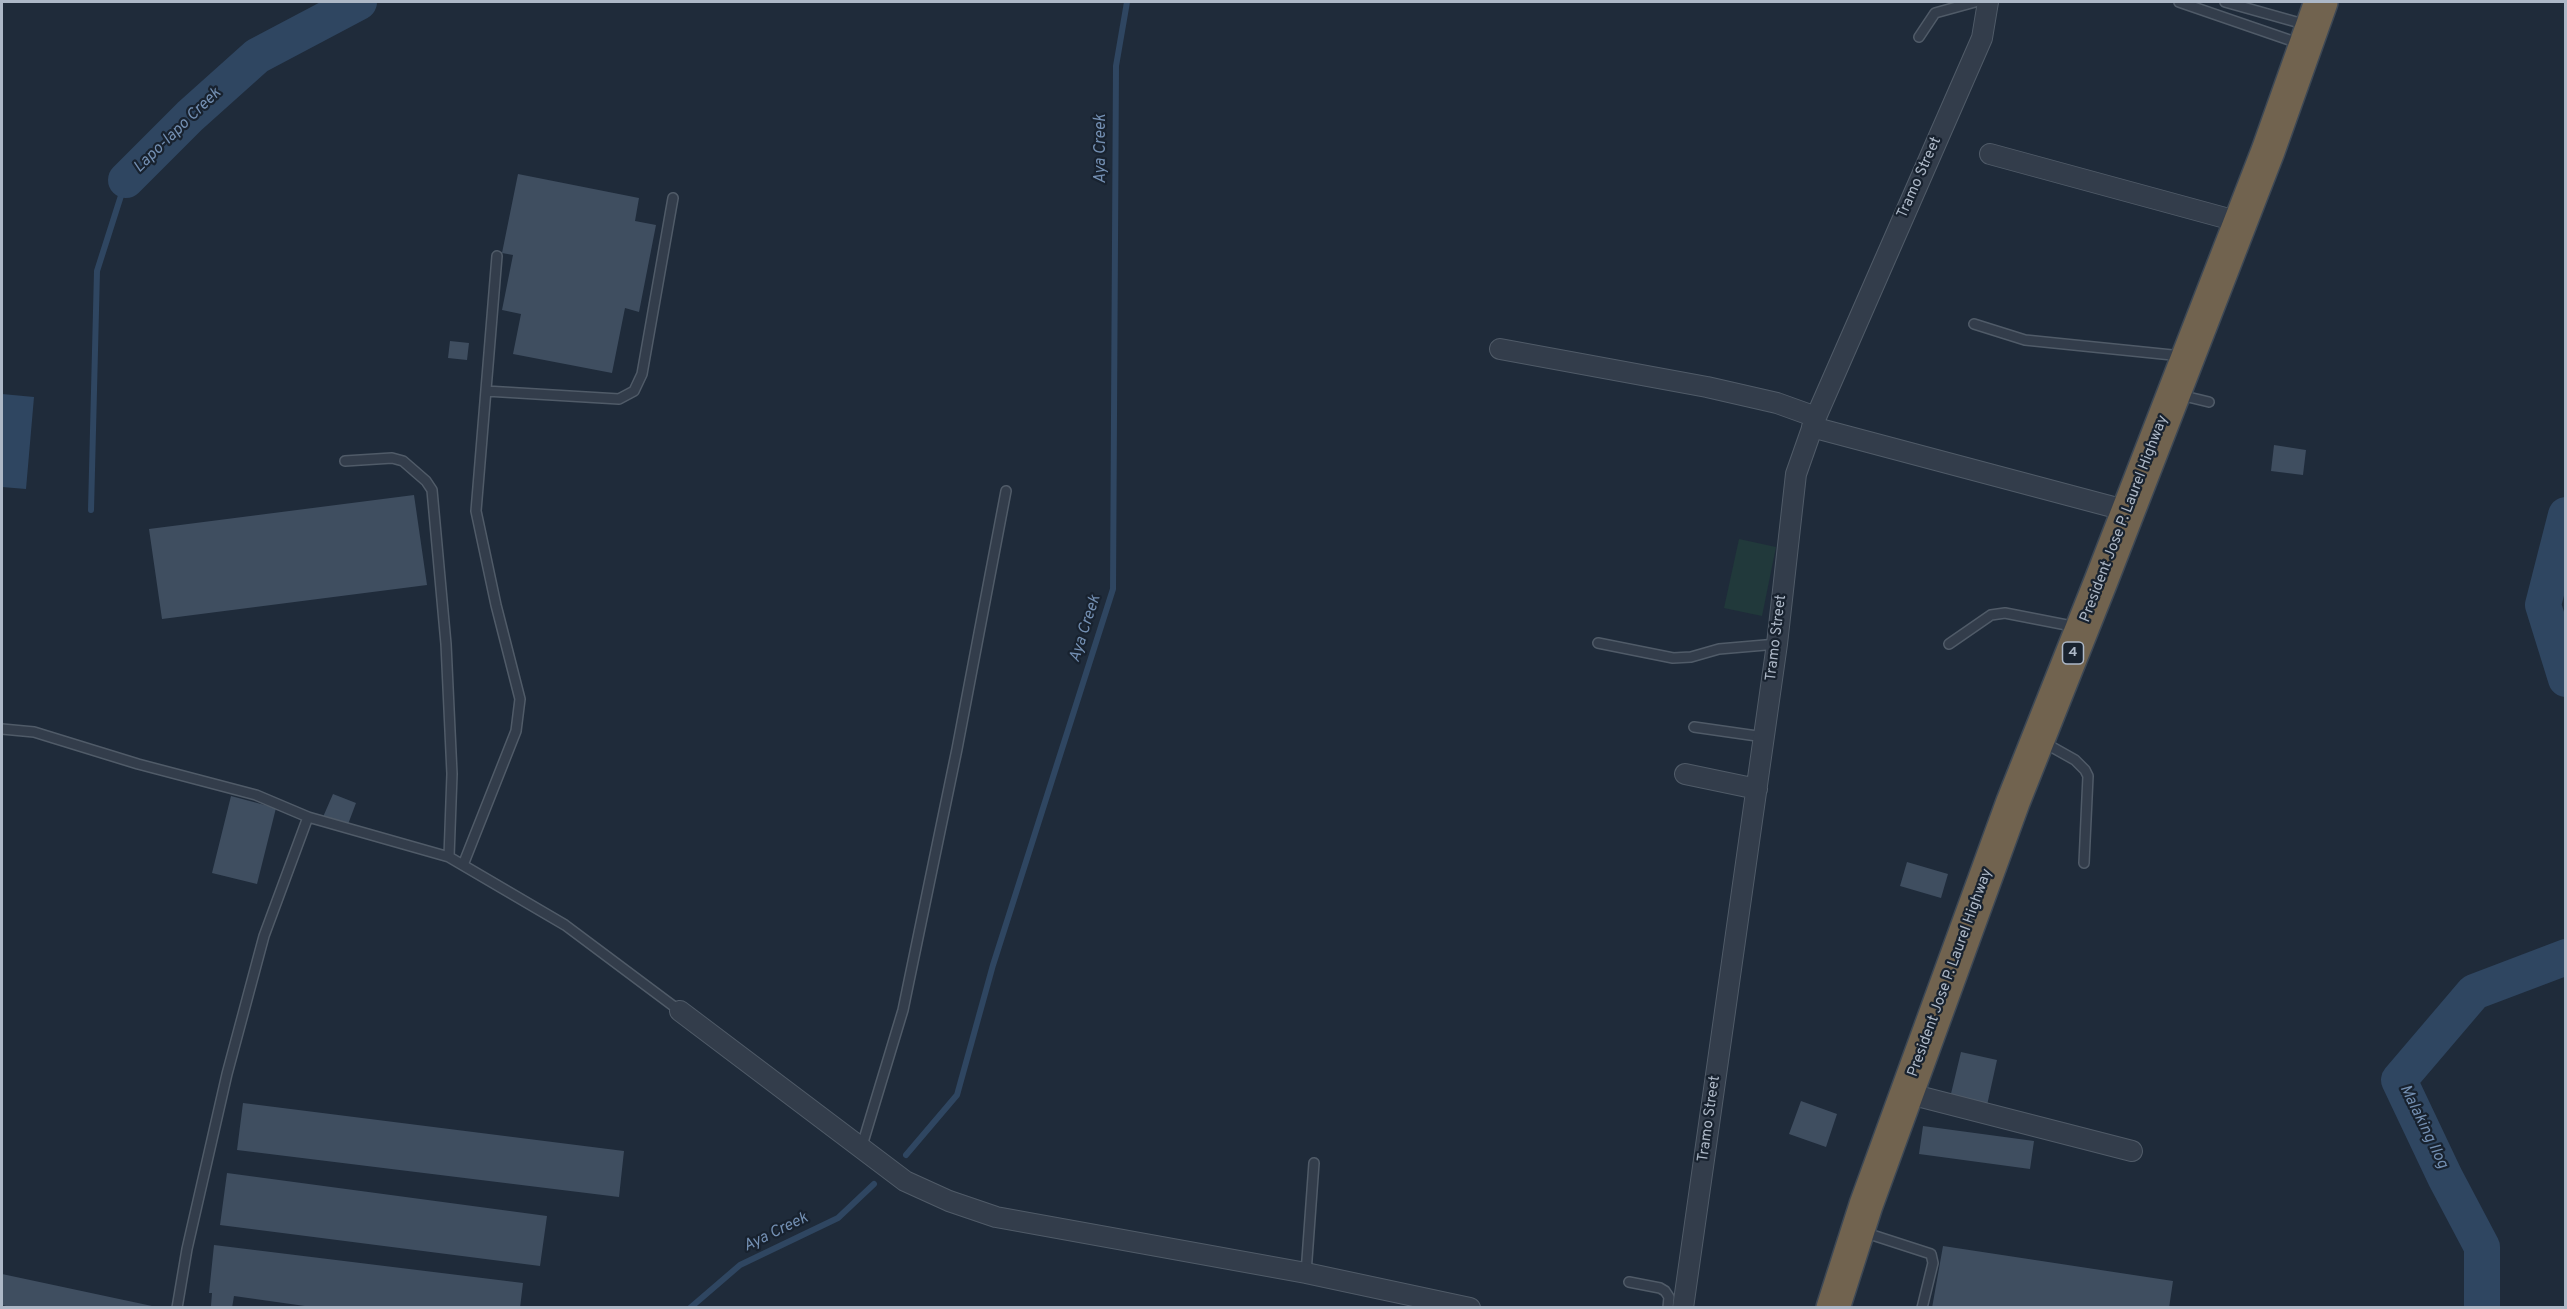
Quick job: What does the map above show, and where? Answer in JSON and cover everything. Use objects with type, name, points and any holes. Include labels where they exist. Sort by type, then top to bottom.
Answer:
[{"type":"highway","name":"President Jose P. Laurel Highway","points":[[1833,1308],[1906,1093],[2013,802],[2174,393],[2313,25]]},
{"type":"street","name":"Tramo Street","points":[[1683,1308],[1777,644],[1796,474],[1814,422],[1982,38],[1988,2]]},
{"type":"street","points":[[1990,154],[2240,222]]},
{"type":"street","points":[[1500,349],[1707,387],[1777,403],[1814,422],[2128,511]]},
{"type":"street","points":[[1685,774],[1757,789]]},
{"type":"street","points":[[680,1011],[905,1181],[949,1201],[996,1217],[1306,1273],[1470,1308]]},
{"type":"street","points":[[1906,1093],[2132,1151]]},
{"type":"lane","points":[[1919,37],[1935,13],[1975,2]]},
{"type":"lane","points":[[2179,2],[2313,25]]},
{"type":"lane","points":[[2225,2],[2313,25]]},
{"type":"lane","points":[[486,392],[619,399],[634,391],[642,374],[673,198]]},
{"type":"lane","points":[[463,865],[516,731],[520,699],[496,605],[476,511],[497,256]]},
{"type":"lane","points":[[1974,324],[2025,340],[2187,357]]},
{"type":"lane","points":[[2174,393],[2210,402]]},
{"type":"lane","points":[[345,461],[392,458],[403,461],[426,481],[432,490],[447,668],[452,774],[449,857]]},
{"type":"lane","points":[[861,1149],[903,1010],[1006,491]]},
{"type":"lane","points":[[1949,644],[1991,615],[2006,613],[2083,628]]},
{"type":"lane","points":[[1598,643],[1673,658],[1691,657],[1719,649],[1777,644]]},
{"type":"lane","points":[[1694,727],[1764,737]]},
{"type":"lane","points":[[2,729],[34,732],[105,755],[256,795],[308,817],[449,857],[565,925],[680,1011]]},
{"type":"lane","points":[[2038,739],[2075,760],[2088,776],[2084,863]]},
{"type":"lane","points":[[177,1308],[187,1249],[230,1063],[264,936],[308,817]]},
{"type":"lane","points":[[1306,1273],[1314,1163]]},
{"type":"lane","points":[[1858,1230],[1931,1254],[1933,1263],[1922,1308]]},
{"type":"lane","points":[[1629,1282],[1665,1291],[1669,1297],[1668,1308]]},
{"type":"green space","points":[[1739,539],[1776,547],[1762,616],[1724,608]]},
{"type":"water","points":[[2,394],[34,397],[26,489],[2,487]]},
{"type":"building","points":[[518,174],[639,198],[635,221],[656,225],[639,312],[625,308],[612,373],[513,354],[521,314],[502,310],[513,255],[502,253]]},
{"type":"building","points":[[450,341],[469,343],[467,360],[448,358]]},
{"type":"building","points":[[2274,445],[2306,450],[2303,475],[2271,471]]},
{"type":"building","points":[[414,495],[427,585],[162,619],[149,529]]},
{"type":"building","points":[[333,794],[356,803],[347,827],[323,817]]},
{"type":"building","points":[[231,796],[276,808],[257,884],[212,873]]},
{"type":"building","points":[[1907,862],[1948,874],[1941,898],[1900,886]]},
{"type":"building","points":[[1961,1052],[1997,1060],[1986,1110],[1949,1102]]},
{"type":"building","points":[[1801,1101],[1837,1114],[1826,1147],[1789,1134]]},
{"type":"building","points":[[243,1103],[624,1151],[619,1197],[237,1150]]},
{"type":"building","points":[[1923,1126],[2034,1141],[2030,1169],[1919,1154]]},
{"type":"building","points":[[227,1173],[547,1216],[540,1266],[220,1225]]},
{"type":"building","points":[[214,1245],[523,1283],[520,1308],[319,1308],[234,1296],[232,1308],[211,1306],[212,1293],[209,1293]]},
{"type":"building","points":[[1943,1246],[2173,1281],[2169,1308],[1932,1308]]},
{"type":"building","points":[[2,1274],[152,1306],[152,1308],[14,1308],[2,1305]]},
{"type":"waterway","name":"Lapo-lapo Creek","points":[[126,180],[190,116],[257,56],[359,2]]},
{"type":"waterway","name":"Aya Creek","points":[[906,1155],[957,1095],[993,965],[1113,589],[1116,66],[1127,2]]},
{"type":"waterway","name":"Lapo-lapo Creek","points":[[91,510],[97,271],[126,180]]},
{"type":"waterway","name":"Malaking Ilog","points":[[2566,515],[2543,605],[2566,679]]},
{"type":"waterway","name":"Malaking Ilog","points":[[2482,1308],[2482,1247],[2445,1177],[2399,1080],[2474,992],[2566,957]]},
{"type":"waterway","name":"Aya Creek","points":[[690,1308],[740,1265],[838,1218],[874,1184]]}]
